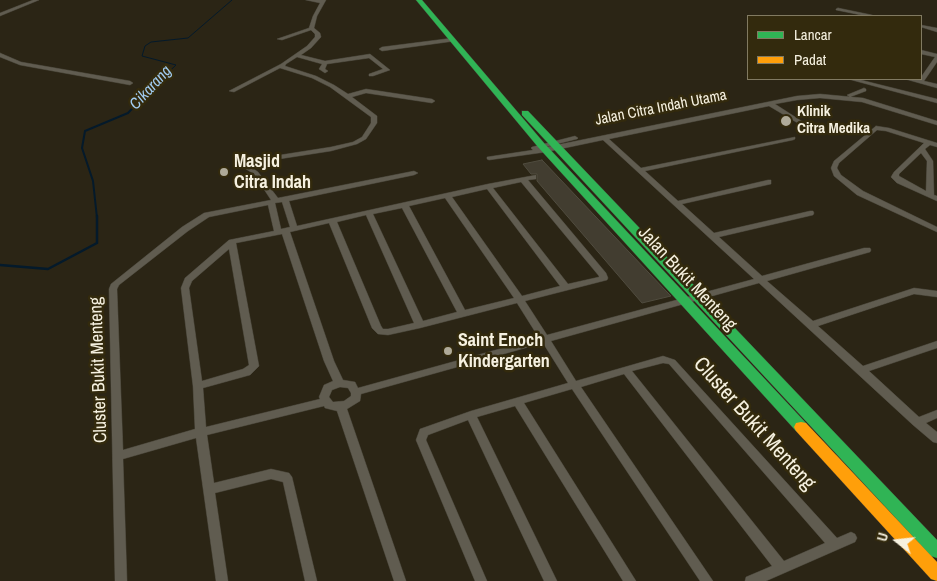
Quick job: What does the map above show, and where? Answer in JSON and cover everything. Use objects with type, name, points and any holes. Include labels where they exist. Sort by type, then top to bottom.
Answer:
[{"type":"street","points":[[0,15],[34,0]]},
{"type":"street","points":[[280,39],[310,29],[323,1],[308,0]]},
{"type":"street","name":"Jalan Bukit Menteng","points":[[419,0],[684,302],[937,574]]},
{"type":"street","name":"Jalan Bukit Menteng","points":[[426,0],[548,147],[697,298],[937,551]]},
{"type":"street","points":[[838,9],[866,15]]},
{"type":"street","points":[[846,15],[850,12]]},
{"type":"street","points":[[922,28],[937,30]]},
{"type":"street","points":[[232,91],[282,65],[309,47],[319,36],[310,29]]},
{"type":"street","points":[[382,49],[453,40]]},
{"type":"street","points":[[921,82],[937,57],[922,52]]},
{"type":"street","points":[[0,55],[20,63],[130,83]]},
{"type":"street","points":[[296,56],[325,63],[370,56],[387,70],[371,75]]},
{"type":"street","points":[[325,63],[322,69],[325,72]]},
{"type":"street","points":[[282,65],[284,68],[314,77],[332,86],[346,97],[366,108],[374,116],[374,123],[364,138],[331,149],[243,164],[256,173],[273,201],[286,230],[329,361],[340,383]]},
{"type":"street","points":[[850,94],[864,90],[869,80],[937,101]]},
{"type":"street","points":[[912,80],[937,86]]},
{"type":"street","points":[[864,90],[871,99]]},
{"type":"street","points":[[346,97],[366,91],[432,101]]},
{"type":"street","points":[[548,147],[604,138],[770,104],[780,100],[822,93],[850,94],[937,119]]},
{"type":"street","points":[[795,97],[820,96],[856,99],[876,103],[937,123]]},
{"type":"street","name":"Jalan Citra Indah Utama","points":[[489,158],[780,100]]},
{"type":"street","points":[[770,104],[801,124]]},
{"type":"street","points":[[937,145],[887,129],[876,128],[836,162],[834,168],[838,176],[860,192],[937,230]]},
{"type":"street","points":[[604,138],[937,439]]},
{"type":"street","points":[[640,170],[792,138]]},
{"type":"street","points":[[928,143],[896,173],[895,177],[900,182],[934,197]]},
{"type":"street","points":[[922,150],[930,161],[934,197]]},
{"type":"street","points":[[273,201],[414,173]]},
{"type":"street","points":[[222,581],[201,432],[198,386],[186,284],[232,242],[533,177]]},
{"type":"street","points":[[332,220],[377,328],[381,332],[463,315],[601,279],[604,275],[523,179]]},
{"type":"street","points":[[676,203],[768,182]]},
{"type":"street","points":[[488,186],[566,288]]},
{"type":"street","points":[[447,195],[520,300],[574,385],[707,581]]},
{"type":"street","points":[[286,198],[286,230]]},
{"type":"street","name":"Cluster Bukit Menteng","points":[[121,581],[114,286],[185,229],[207,215],[273,201]]},
{"type":"street","points":[[404,204],[463,315]]},
{"type":"street","points":[[368,212],[420,325]]},
{"type":"street","points":[[713,236],[810,213]]},
{"type":"street","points":[[198,386],[246,372],[254,366],[232,242]]},
{"type":"street","points":[[356,392],[867,250]]},
{"type":"street","points":[[812,325],[914,291],[937,294]]},
{"type":"street","points":[[862,370],[937,344]]},
{"type":"street","name":"Cluster Bukit Menteng","points":[[481,581],[421,440],[424,432],[471,415],[663,359],[672,362],[835,544]]},
{"type":"street","points":[[625,369],[782,568]]},
{"type":"street","points":[[340,383],[351,385],[356,392],[352,402],[341,407],[330,405],[324,397],[328,388],[340,383]]},
{"type":"street","name":"Cluster Bukit Menteng","points":[[119,456],[201,432],[326,402]]},
{"type":"street","points":[[518,402],[630,581]]},
{"type":"street","points":[[341,407],[400,581]]},
{"type":"street","points":[[917,422],[937,414]]},
{"type":"street","points":[[471,415],[551,581]]},
{"type":"street","points":[[210,489],[271,474],[285,476],[288,480],[311,581]]},
{"type":"street","points":[[752,581],[851,538]]},
{"type":"building","points":[[542,160],[671,296],[642,303],[537,181],[537,174],[531,174],[523,164]]},
{"type":"waterway","name":"Cikarang","points":[[146,94],[176,65],[142,56],[145,46],[151,42],[188,38],[232,0]]},
{"type":"waterway","name":"Cikarang","points":[[97,218],[93,181],[82,148],[85,131],[128,113],[146,94]]},
{"type":"waterway","name":"Cikarang","points":[[0,265],[48,269],[97,243],[97,218]]},
{"type":"traffic: fast","points":[[419,0],[541,145],[801,427]]},
{"type":"traffic: fast","points":[[525,113],[937,551]]},
{"type":"traffic: slow","points":[[801,427],[937,574]]},
{"type":"place","name":"Klinik Citra Medika","points":[[786,121]]},
{"type":"place","name":"Masjid Citra Indah","points":[[224,172]]},
{"type":"place","name":"Saint Enoch Kindergarten","points":[[448,351]]}]
